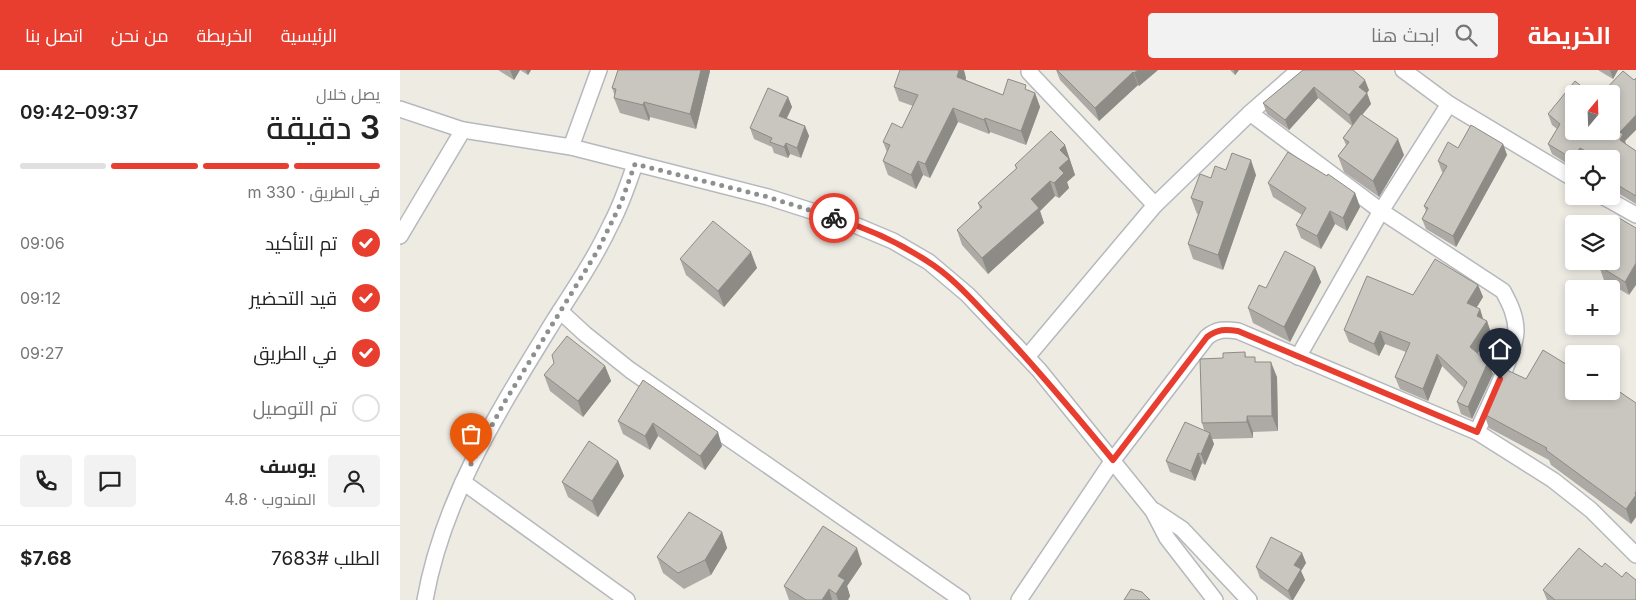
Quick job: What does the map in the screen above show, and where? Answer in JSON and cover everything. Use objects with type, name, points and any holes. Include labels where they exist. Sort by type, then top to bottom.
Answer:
[{"type":"street","points":[[571,147],[599,70]]},
{"type":"street","points":[[1027,357],[1155,205],[1250,113],[1299,70]]},
{"type":"street","points":[[1403,70],[1450,104],[1565,174]]},
{"type":"street","points":[[1028,71],[1155,205]]},
{"type":"street","points":[[1298,357],[1381,211],[1450,104]]},
{"type":"street","points":[[400,109],[463,130],[571,147],[768,197],[856,224],[893,241],[928,262],[968,295],[1027,357],[1153,510],[1167,538],[1215,600]]},
{"type":"street","points":[[1250,113],[1381,211],[1503,291],[1513,310],[1516,332],[1508,361],[1477,432]]},
{"type":"street","points":[[400,236],[463,130]]},
{"type":"street","points":[[425,600],[433,562],[463,482],[504,403],[585,272],[611,225],[635,164]]},
{"type":"street","points":[[1617,205],[1636,216]]},
{"type":"street","points":[[560,311],[630,370],[962,600]]},
{"type":"street","points":[[1019,600],[1113,460],[1207,337],[1215,331],[1226,329],[1238,331],[1477,432],[1560,486],[1591,510],[1635,550]]},
{"type":"street","points":[[463,482],[627,600]]},
{"type":"street","points":[[1153,510],[1182,529],[1250,600]]},
{"type":"building","points":[[618,70],[701,70],[690,114],[644,102],[643,105],[614,98],[616,89],[612,88]]},
{"type":"building","points":[[900,70],[959,70],[957,77],[1003,95],[1008,79],[1026,85],[1025,89],[1035,93],[1021,131],[953,108],[925,164],[918,161],[911,175],[883,161],[890,145],[883,142],[892,123],[902,128],[918,95],[894,87]]},
{"type":"building","points":[[1057,70],[1138,70],[1133,72],[1095,108]]},
{"type":"building","points":[[1303,70],[1353,70],[1365,80],[1359,87],[1367,93],[1349,115],[1314,87],[1285,120],[1263,103]]},
{"type":"building","points":[[1623,71],[1634,80],[1636,78],[1636,115],[1620,132],[1620,85],[1610,85]]},
{"type":"building","points":[[1575,81],[1580,85],[1572,85]]},
{"type":"building","points":[[768,88],[788,97],[779,116],[805,126],[797,148],[786,143],[784,147],[770,142],[772,138],[750,128]]},
{"type":"building","points":[[1565,93],[1565,140],[1620,140],[1636,151],[1636,196],[1620,186],[1620,150],[1584,150],[1580,148],[1579,150],[1565,150],[1565,154],[1548,144],[1560,124],[1548,114]]},
{"type":"building","points":[[1361,114],[1398,139],[1373,181],[1338,156],[1349,142],[1343,138]]},
{"type":"building","points":[[1471,125],[1503,144],[1453,236],[1422,219],[1428,208],[1424,206],[1447,166],[1438,161],[1448,142],[1458,148]]},
{"type":"building","points":[[1051,131],[1065,145],[1060,150],[1069,159],[1059,168],[1064,173],[1054,183],[1050,181],[1031,199],[1039,208],[982,258],[957,230],[982,207],[978,203],[1017,168],[1015,165]]},
{"type":"building","points":[[1288,152],[1327,176],[1328,174],[1355,193],[1343,218],[1330,211],[1317,236],[1296,225],[1306,208],[1268,183]]},
{"type":"building","points":[[1232,153],[1251,160],[1218,255],[1188,244],[1203,202],[1191,198],[1200,174],[1211,178],[1215,166],[1226,170]]},
{"type":"building","points":[[1620,219],[1636,228],[1636,263],[1625,282],[1606,270],[1620,270]]},
{"type":"building","points":[[713,221],[751,252],[718,291],[680,259]]},
{"type":"building","points":[[1285,251],[1315,267],[1284,327],[1248,308],[1259,285],[1266,288]]},
{"type":"building","points":[[1435,259],[1478,285],[1467,303],[1480,309],[1477,316],[1487,321],[1470,347],[1488,362],[1468,407],[1457,402],[1467,382],[1437,354],[1423,389],[1395,377],[1410,343],[1380,331],[1374,344],[1344,330],[1367,276],[1413,295]]},
{"type":"building","points":[[567,336],[605,366],[578,401],[544,375],[554,363],[552,355]]},
{"type":"building","points":[[1543,350],[1565,363],[1565,400],[1620,400],[1620,392],[1636,403],[1636,495],[1626,509],[1546,450],[1547,448],[1484,414],[1505,369],[1526,379]]},
{"type":"building","points":[[1245,352],[1245,357],[1255,357],[1255,362],[1271,362],[1272,416],[1247,416],[1247,422],[1202,423],[1200,359],[1223,358],[1223,353]]},
{"type":"building","points":[[643,380],[718,432],[700,456],[653,423],[645,436],[618,421]]},
{"type":"building","points":[[1185,422],[1210,433],[1201,454],[1198,453],[1191,471],[1166,461]]},
{"type":"building","points":[[589,441],[618,461],[592,501],[562,482]]},
{"type":"building","points":[[689,512],[722,532],[705,560],[678,573],[657,557]]},
{"type":"building","points":[[823,526],[857,548],[838,576],[845,580],[836,594],[829,589],[822,600],[806,600],[784,586]]},
{"type":"building","points":[[1271,537],[1302,553],[1294,565],[1301,569],[1288,591],[1256,567]]},
{"type":"building","points":[[1579,548],[1602,567],[1605,563],[1622,577],[1626,572],[1636,580],[1636,600],[1555,600],[1543,590]]},
{"type":"building","points":[[1131,589],[1142,592],[1150,600],[1124,600]]},
{"type":"way so far","points":[[471,464],[504,403],[598,250],[621,203],[635,164],[768,197],[834,218]]},
{"type":"route","points":[[834,218],[856,224],[893,241],[928,262],[968,295],[1039,370],[1113,460],[1207,337],[1215,331],[1226,329],[1238,331],[1477,432],[1500,379]]}]
